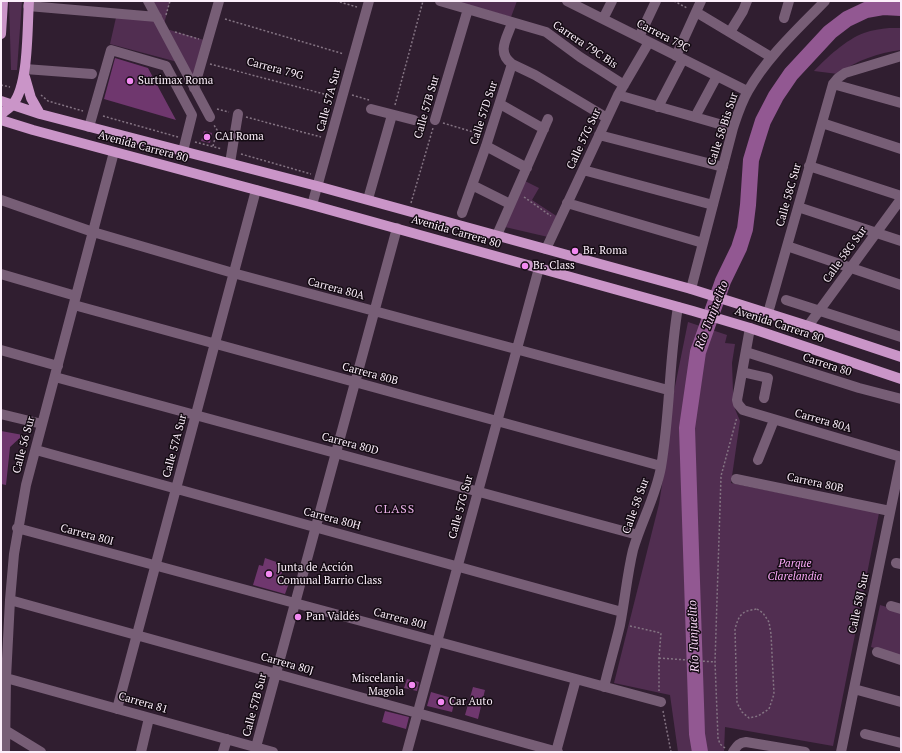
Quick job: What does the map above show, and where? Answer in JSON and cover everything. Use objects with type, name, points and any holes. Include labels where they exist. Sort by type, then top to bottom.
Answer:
[{"type":"main road","points":[[1,33],[3,1]]},
{"type":"main road","points":[[1,114],[12,105],[21,89],[25,71],[29,3]]},
{"type":"main road","points":[[25,71],[31,98],[40,114]]},
{"type":"main road","name":"Avenida Carrera 80","points":[[1,101],[40,114],[368,199],[694,290],[900,354]]},
{"type":"main road","name":"Avenida Carrera 80","points":[[1,120],[33,130],[397,228],[693,311],[750,328],[901,379]]},
{"type":"street","points":[[148,1],[210,117]]},
{"type":"street","points":[[194,88],[219,1]]},
{"type":"street","name":"Carrera 79C Bis","points":[[440,1],[546,32],[580,57],[624,85]]},
{"type":"street","name":"Carrera 79C","points":[[567,1],[747,91]]},
{"type":"street","points":[[603,19],[612,1]]},
{"type":"street","points":[[638,37],[656,1]]},
{"type":"street","points":[[658,107],[680,58],[701,1]]},
{"type":"street","points":[[730,32],[743,11],[747,1]]},
{"type":"street","points":[[784,18],[789,1]]},
{"type":"street","name":"Calle 58 Bis Sur","points":[[694,290],[703,243],[723,167],[740,109],[747,91],[771,57],[825,1]]},
{"type":"street","points":[[29,3],[156,17]]},
{"type":"street","name":"Calle 57A Sur","points":[[312,205],[367,5]]},
{"type":"street","name":"Calle 57B Sur","points":[[435,120],[468,9]]},
{"type":"street","points":[[696,12],[771,57]]},
{"type":"street","points":[[512,22],[503,50],[507,60],[607,118]]},
{"type":"street","name":"Calle 57G Sur","points":[[546,249],[618,95],[649,42]]},
{"type":"street","points":[[89,127],[111,50],[166,66],[192,115],[183,151]]},
{"type":"street","points":[[901,56],[845,73],[833,84],[901,103]]},
{"type":"street","name":"Calle 57D Sur","points":[[462,213],[486,146],[512,64]]},
{"type":"street","points":[[25,71],[92,74]]},
{"type":"street","points":[[695,117],[717,76]]},
{"type":"street","name":"Calle 58C Sur","points":[[768,313],[833,84]]},
{"type":"street","points":[[618,95],[734,128]]},
{"type":"street","points":[[500,104],[544,129]]},
{"type":"street","points":[[370,109],[393,111],[414,120]]},
{"type":"street","points":[[368,199],[393,111]]},
{"type":"street","points":[[230,163],[238,114]]},
{"type":"street","points":[[497,235],[548,119]]},
{"type":"street","points":[[822,123],[901,149]]},
{"type":"street","points":[[599,135],[723,167]]},
{"type":"street","points":[[486,146],[527,168]]},
{"type":"street","name":"Calle 56 Sur","points":[[3,745],[5,730],[10,600],[17,528],[26,485],[114,152]]},
{"type":"street","points":[[810,166],[901,196]]},
{"type":"street","points":[[583,170],[713,205]]},
{"type":"street","points":[[472,185],[510,204]]},
{"type":"street","name":"Calle 57A Sur","points":[[117,709],[256,190]]},
{"type":"street","name":"Calle 58G Sur","points":[[808,326],[901,199]]},
{"type":"street","name":"Carrera 80A","points":[[1,200],[93,232],[233,273],[668,390]]},
{"type":"street","points":[[567,203],[703,243]]},
{"type":"street","points":[[798,207],[901,241]]},
{"type":"street","name":"Calle 57B Sur","points":[[256,747],[397,228]]},
{"type":"street","points":[[787,246],[901,285]]},
{"type":"street","name":"Calle 57G Sur","points":[[407,752],[539,268]]},
{"type":"street","name":"Carrera 80B","points":[[1,274],[75,300],[214,344],[661,466]]},
{"type":"street","points":[[786,300],[901,337]]},
{"type":"street","name":"Calle 58 Sur","points":[[604,687],[620,624],[627,575],[638,535],[654,495],[661,466],[678,307]]},
{"type":"street","points":[[740,407],[737,400],[750,328]]},
{"type":"street","points":[[1,350],[58,366]]},
{"type":"street","name":"Carrera 80","points":[[746,352],[859,388],[901,399]]},
{"type":"street","points":[[742,372],[768,378],[764,398]]},
{"type":"street","name":"Carrera 80D","points":[[55,377],[638,535]]},
{"type":"street","name":"Carrera 80A","points":[[740,407],[743,410],[774,420],[901,458]]},
{"type":"street","points":[[1,414],[42,424]]},
{"type":"street","points":[[758,460],[774,420]]},
{"type":"street","name":"Carrera 80H","points":[[36,450],[622,612]]},
{"type":"street","name":"Calle 58J Sur","points":[[841,752],[890,511],[900,474],[901,458]]},
{"type":"street","name":"Carrera 80B","points":[[736,479],[890,511]]},
{"type":"street","name":"Carrera 80I","points":[[17,528],[661,702]]},
{"type":"street","name":"Carrera 80J","points":[[10,600],[557,752]]},
{"type":"street","points":[[877,652],[901,660]]},
{"type":"street","name":"Carrera 81","points":[[6,678],[273,752]]},
{"type":"street","points":[[557,752],[576,679]]},
{"type":"street","points":[[854,689],[901,702]]},
{"type":"street","points":[[141,752],[149,718]]},
{"type":"street","points":[[5,730],[41,752]]},
{"type":"street","points":[[865,734],[901,743]]},
{"type":"street","points":[[223,752],[227,739]]},
{"type":"street","points":[[729,750],[740,743],[746,742],[805,752]]},
{"type":"path","points":[[336,1],[367,5]]},
{"type":"path","points":[[393,111],[423,1]]},
{"type":"path","points":[[674,1],[696,12]]},
{"type":"path","points":[[215,16],[353,56]]},
{"type":"path","points":[[162,28],[208,41]]},
{"type":"path","name":"Carrera 79G","points":[[202,62],[341,99]]},
{"type":"path","points":[[204,105],[330,140]]},
{"type":"path","points":[[210,117],[217,130],[210,158]]},
{"type":"path","name":"Calle 57B Sur","points":[[409,211],[435,120]]},
{"type":"path","points":[[516,191],[559,221]]},
{"type":"path","points":[[729,750],[720,744],[718,738],[715,662],[721,476],[740,407]]},
{"type":"path","points":[[757,609],[763,613],[769,622],[774,694],[769,710],[758,716],[749,718],[742,712],[737,703],[735,629],[740,615],[746,611],[757,609]]},
{"type":"path","points":[[620,624],[661,633],[659,692],[671,752]]},
{"type":"path","points":[[659,658],[715,662]]},
{"type":"green space","points":[[9,1],[22,1],[17,70],[11,70]]},
{"type":"green space","points":[[148,1],[170,1],[163,28],[204,40],[193,80],[185,64],[110,44],[117,13],[156,17]]},
{"type":"green space","points":[[454,1],[517,1],[511,17]]},
{"type":"green space","points":[[889,28],[901,28],[901,50],[868,58],[838,74],[814,71],[844,44],[857,36],[867,32]]},
{"type":"green space","points":[[525,181],[539,188],[532,200],[558,217],[548,237],[505,227]]},
{"type":"green space","name":"Parque Clarelandia","points":[[688,322],[727,335],[725,343],[735,344],[732,363],[733,391],[735,409],[740,421],[731,483],[879,513],[833,746],[725,727],[724,752],[678,752],[670,695],[614,683],[659,504],[665,465],[668,421]]},
{"type":"green space","points":[[880,605],[901,611],[901,656],[871,647]]},
{"type":"building","name":"Surtimax Roma","points":[[115,58],[148,68],[176,120],[104,99]]},
{"type":"building","name":"CAI Roma","points":[[204,131],[212,133],[210,143],[201,141]]},
{"type":"building","points":[[1,431],[23,435],[10,447],[6,485],[1,484]]},
{"type":"building","name":"Junta de Acción Comunal Barrio Class","points":[[265,558],[285,565],[279,580],[289,583],[285,594],[253,585],[259,565],[263,566]]},
{"type":"building","name":"Miscelania Magola","points":[[407,679],[419,682],[417,691],[404,688]]},
{"type":"building","points":[[473,687],[485,690],[478,719],[465,715]]},
{"type":"building","name":"Car Auto","points":[[431,692],[455,699],[452,712],[427,706]]},
{"type":"building","points":[[385,711],[409,717],[406,729],[382,722]]},
{"type":"waterway","name":"Río Tunjuelito","points":[[700,752],[697,734],[687,428],[698,352],[723,281],[739,248],[745,229],[751,160],[763,121],[776,96],[791,74],[830,32],[847,19],[866,10],[883,7],[901,8]]},
{"type":"place","name":"Surtimax Roma","points":[[130,81]]},
{"type":"place","name":"CAI Roma","points":[[207,137]]},
{"type":"place","name":"Br. Roma","points":[[575,251]]},
{"type":"place","name":"Br. Class","points":[[525,266]]},
{"type":"place","name":"Junta de Acción Comunal Barrio Class","points":[[269,574]]},
{"type":"place","name":"Pan Valdés","points":[[298,617]]},
{"type":"place","name":"Miscelania Magola","points":[[412,685]]},
{"type":"place","name":"Car Auto","points":[[441,702]]},
{"type":"district","name":"CLASS","points":[[395,510]]}]
